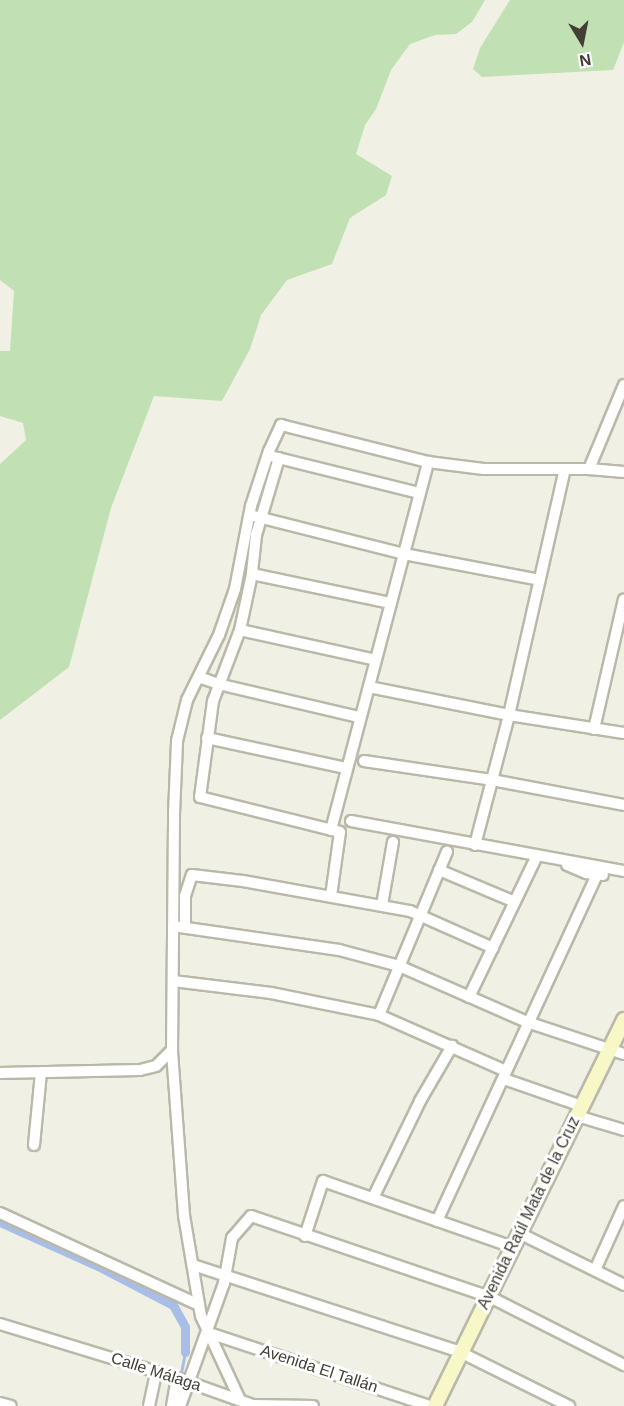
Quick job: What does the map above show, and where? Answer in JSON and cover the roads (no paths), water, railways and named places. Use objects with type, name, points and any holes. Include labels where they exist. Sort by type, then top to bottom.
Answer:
[{"type":"street","points":[[589,469],[624,385]]},
{"type":"street","points":[[240,1400],[208,1333],[199,1305],[184,1215],[172,1050],[177,741],[187,700],[219,635],[235,589],[281,425],[428,462],[484,469],[589,469],[624,472]]},
{"type":"street","points":[[273,457],[419,494]]},
{"type":"street","points":[[331,830],[428,462]]},
{"type":"street","points":[[475,845],[509,715],[565,469]]},
{"type":"street","points":[[255,516],[404,554],[540,580]]},
{"type":"street","points":[[255,516],[256,535],[252,574],[240,630],[218,684],[207,738],[200,797],[340,832],[331,896]]},
{"type":"street","points":[[252,574],[391,603]]},
{"type":"street","points":[[594,729],[624,599]]},
{"type":"street","points":[[240,630],[376,660]]},
{"type":"street","points":[[199,677],[218,684],[359,717]]},
{"type":"street","points":[[369,687],[509,715],[624,733]]},
{"type":"street","points":[[207,738],[346,768]]},
{"type":"street","points":[[364,762],[492,780],[624,805]]},
{"type":"street","points":[[351,821],[624,871]]},
{"type":"street","points":[[382,905],[393,842]]},
{"type":"street","points":[[379,1015],[447,852]]},
{"type":"street","points":[[469,997],[515,902],[531,860],[568,865],[597,875],[624,876]]},
{"type":"street","points":[[439,870],[515,902]]},
{"type":"street","points":[[185,928],[185,896],[192,875],[331,896],[421,914],[493,948]]},
{"type":"street","points":[[437,1221],[527,1022],[597,875]]},
{"type":"street","points":[[173,926],[339,950],[399,966],[527,1022],[624,1054]]},
{"type":"street","points":[[173,981],[271,993],[379,1015],[452,1046],[505,1075],[624,1130]]},
{"type":"street","name":"Avenida Raúl Mata de la Cruz","points":[[435,1406],[624,1020]]},
{"type":"street","points":[[373,1198],[420,1101],[452,1046]]},
{"type":"street","points":[[140,1070],[156,1066],[172,1050]]},
{"type":"street","points":[[0,1073],[140,1070],[173,1072]]},
{"type":"street","points":[[34,1145],[41,1072]]},
{"type":"street","points":[[305,1236],[323,1181],[512,1247]]},
{"type":"street","points":[[595,1270],[624,1206]]},
{"type":"street","points":[[0,1213],[199,1305]]},
{"type":"street","points":[[180,1406],[208,1333],[225,1275],[231,1238],[251,1216],[488,1296],[624,1365]]},
{"type":"street","points":[[519,1233],[624,1285]]},
{"type":"street","points":[[193,1265],[460,1352],[569,1406]]},
{"type":"street","name":"Calle Málaga","points":[[0,1324],[177,1378],[253,1406],[314,1406]]},
{"type":"street","name":"Avenida El Tallán","points":[[208,1333],[430,1406]]},
{"type":"street","points":[[149,1406],[156,1372]]},
{"type":"street","points":[[171,1406],[177,1378]]},
{"type":"street","points":[[0,1403],[11,1406]]},
{"type":"waterway","points":[[0,1222],[98,1266],[173,1305],[185,1327],[185,1352]]},
{"type":"waterway","points":[[180,1378],[185,1352]]}]
